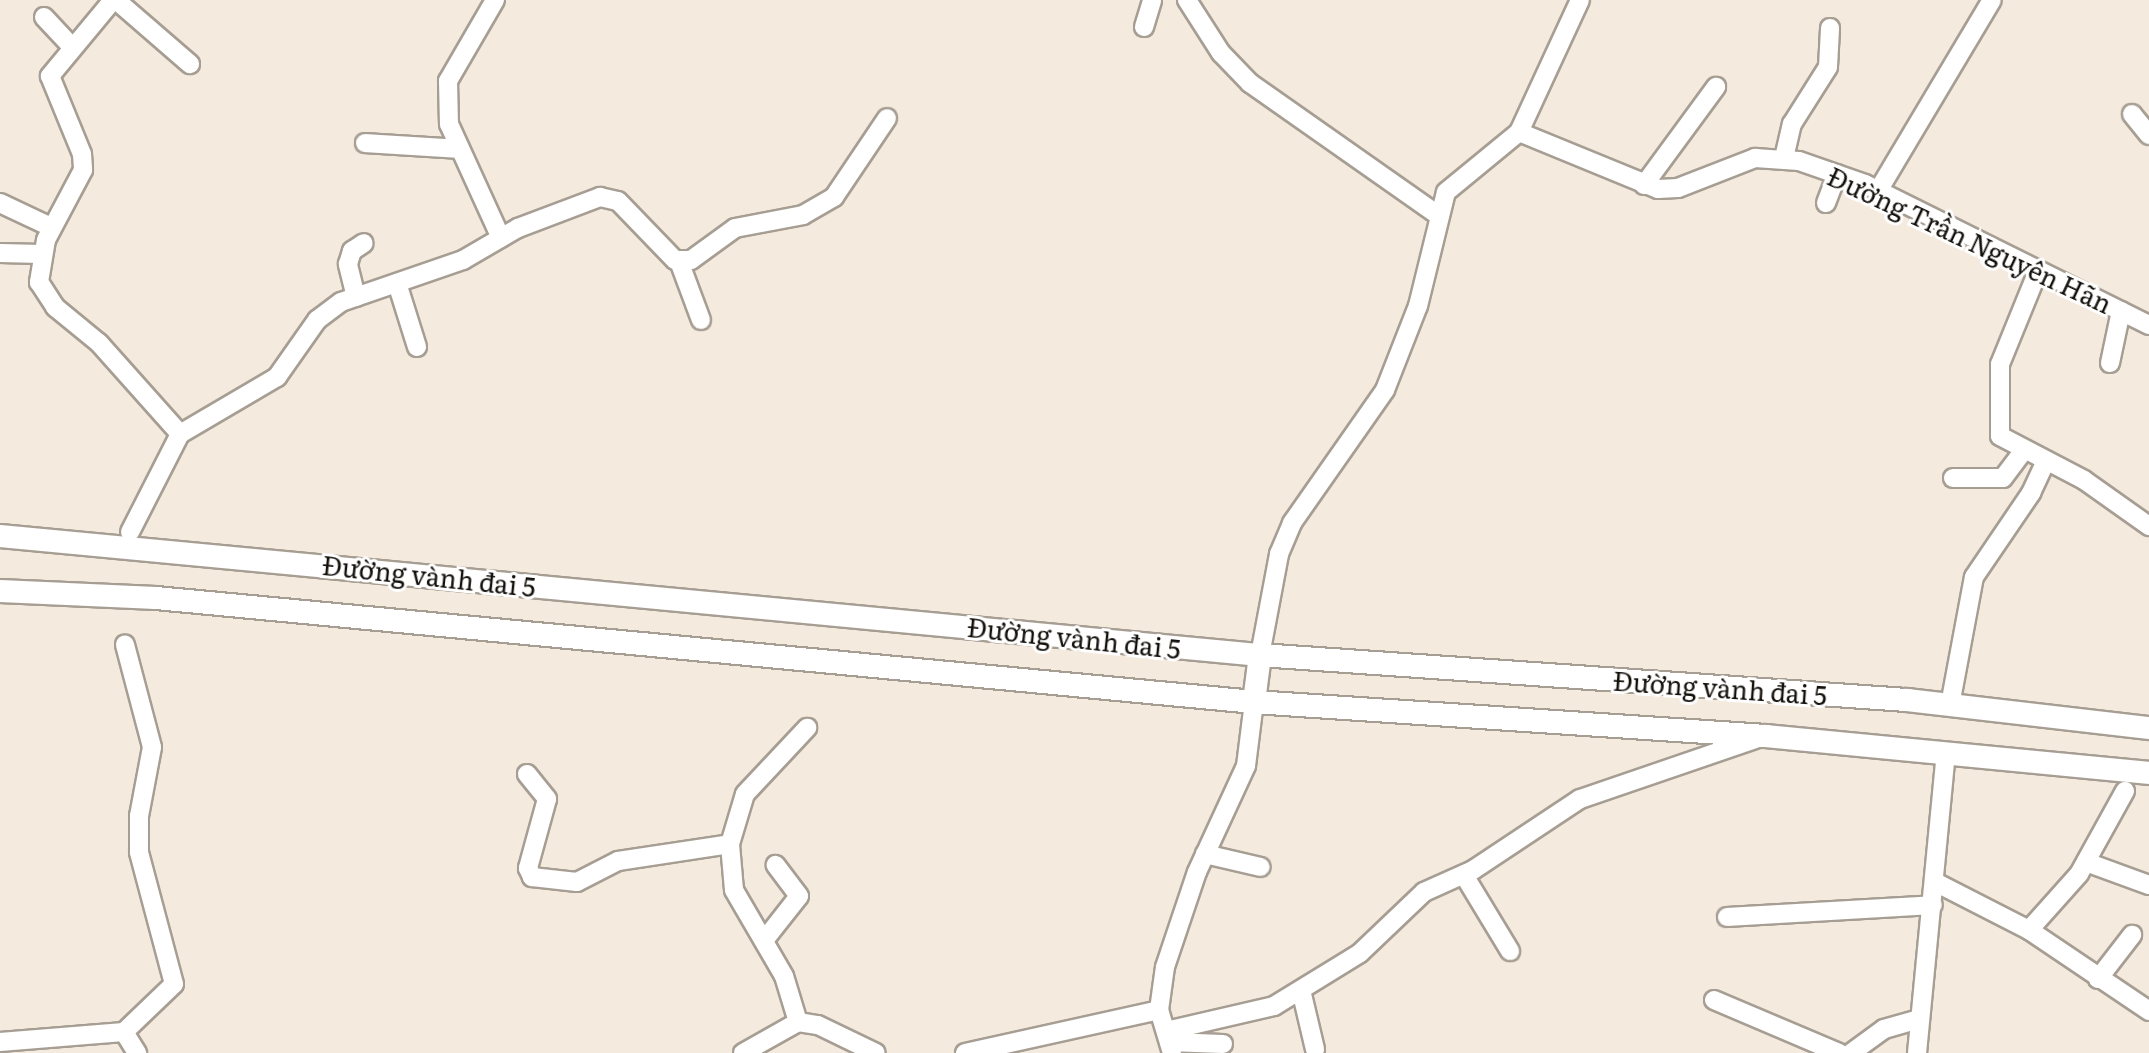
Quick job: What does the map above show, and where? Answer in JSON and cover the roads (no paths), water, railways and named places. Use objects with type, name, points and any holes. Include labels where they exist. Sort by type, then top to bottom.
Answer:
[{"type":"main road","name":"Đường vành đai 5","points":[[0,536],[1260,655],[1950,705],[2149,728]]},
{"type":"main road","name":"Đường vành đai 5","points":[[0,591],[172,600],[1254,702],[1766,736],[2149,773]]},
{"type":"main road","points":[[1254,702],[1260,655]]},
{"type":"street","points":[[180,434],[99,343],[45,295],[39,282],[42,254],[51,227],[83,170],[82,154],[50,76],[114,0],[190,64]]},
{"type":"street","points":[[495,0],[448,81],[449,124],[501,238]]},
{"type":"street","points":[[1144,27],[1152,0]]},
{"type":"street","points":[[1187,0],[1221,53],[1250,83],[1438,215]]},
{"type":"street","points":[[1260,655],[1279,554],[1292,523],[1385,390],[1418,306],[1446,192],[1519,132],[1580,0]]},
{"type":"street","points":[[1878,191],[1992,0]]},
{"type":"street","points":[[44,17],[73,48]]},
{"type":"street","points":[[1784,158],[1792,124],[1828,67],[1830,28]]},
{"type":"street","points":[[1644,185],[1716,87]]},
{"type":"street","points":[[2132,114],[2149,135]]},
{"type":"street","points":[[679,261],[691,260],[735,228],[803,215],[834,197],[887,118]]},
{"type":"street","name":"Đường Trần Nguyên Hãn","points":[[1519,132],[1644,185],[1678,188],[1755,158],[1784,158],[1837,174],[1878,191],[2149,325]]},
{"type":"street","points":[[365,143],[460,149]]},
{"type":"street","points":[[1826,203],[1837,174]]},
{"type":"street","points":[[130,532],[180,434],[277,377],[326,311],[356,297],[463,260],[501,238],[610,197],[679,261],[701,320]]},
{"type":"street","points":[[0,203],[51,227]]},
{"type":"street","points":[[356,297],[348,264],[352,251],[364,243]]},
{"type":"street","points":[[0,253],[42,254]]},
{"type":"street","points":[[2038,271],[2000,364],[1997,422],[2000,436],[2023,451],[2084,480],[2149,526]]},
{"type":"street","points":[[397,283],[417,347]]},
{"type":"street","points":[[2110,363],[2121,311]]},
{"type":"street","points":[[1953,478],[2003,478],[2023,451]]},
{"type":"street","points":[[1950,705],[1974,577],[2031,493],[2046,461]]},
{"type":"street","points":[[0,1042],[41,1048],[124,1032],[169,992],[175,974],[139,852],[139,816],[152,747],[125,645]]},
{"type":"street","points":[[1169,1042],[1159,1010],[1165,967],[1205,854],[1246,766],[1254,702]]},
{"type":"street","points":[[798,1022],[784,976],[766,938],[734,890],[730,844],[745,794],[807,728]]},
{"type":"street","points":[[1169,1042],[1257,1013],[1301,990],[1360,953],[1424,892],[1464,875],[1558,811],[1604,788],[1766,736]]},
{"type":"street","points":[[1917,1053],[1946,752]]},
{"type":"street","points":[[527,774],[547,799],[528,868],[532,877],[577,882],[618,861],[730,844]]},
{"type":"street","points":[[2029,930],[2086,862],[2125,791]]},
{"type":"street","points":[[1205,854],[1261,867]]},
{"type":"street","points":[[2086,862],[2149,885]]},
{"type":"street","points":[[766,938],[799,896],[776,865]]},
{"type":"street","points":[[1464,875],[1510,951]]},
{"type":"street","points":[[1935,882],[2029,930],[2149,1011]]},
{"type":"street","points":[[1727,917],[1773,918],[1933,905]]},
{"type":"street","points":[[2098,979],[2132,935]]},
{"type":"street","points":[[1301,990],[1315,1049]]},
{"type":"street","points":[[1714,1000],[1839,1053]]},
{"type":"street","points":[[965,1053],[1159,1010]]},
{"type":"street","points":[[1851,1053],[1884,1029],[1920,1019]]},
{"type":"street","points":[[743,1053],[798,1022],[818,1025],[876,1053]]},
{"type":"street","points":[[124,1032],[137,1053]]},
{"type":"street","points":[[1169,1042],[1223,1044]]}]
